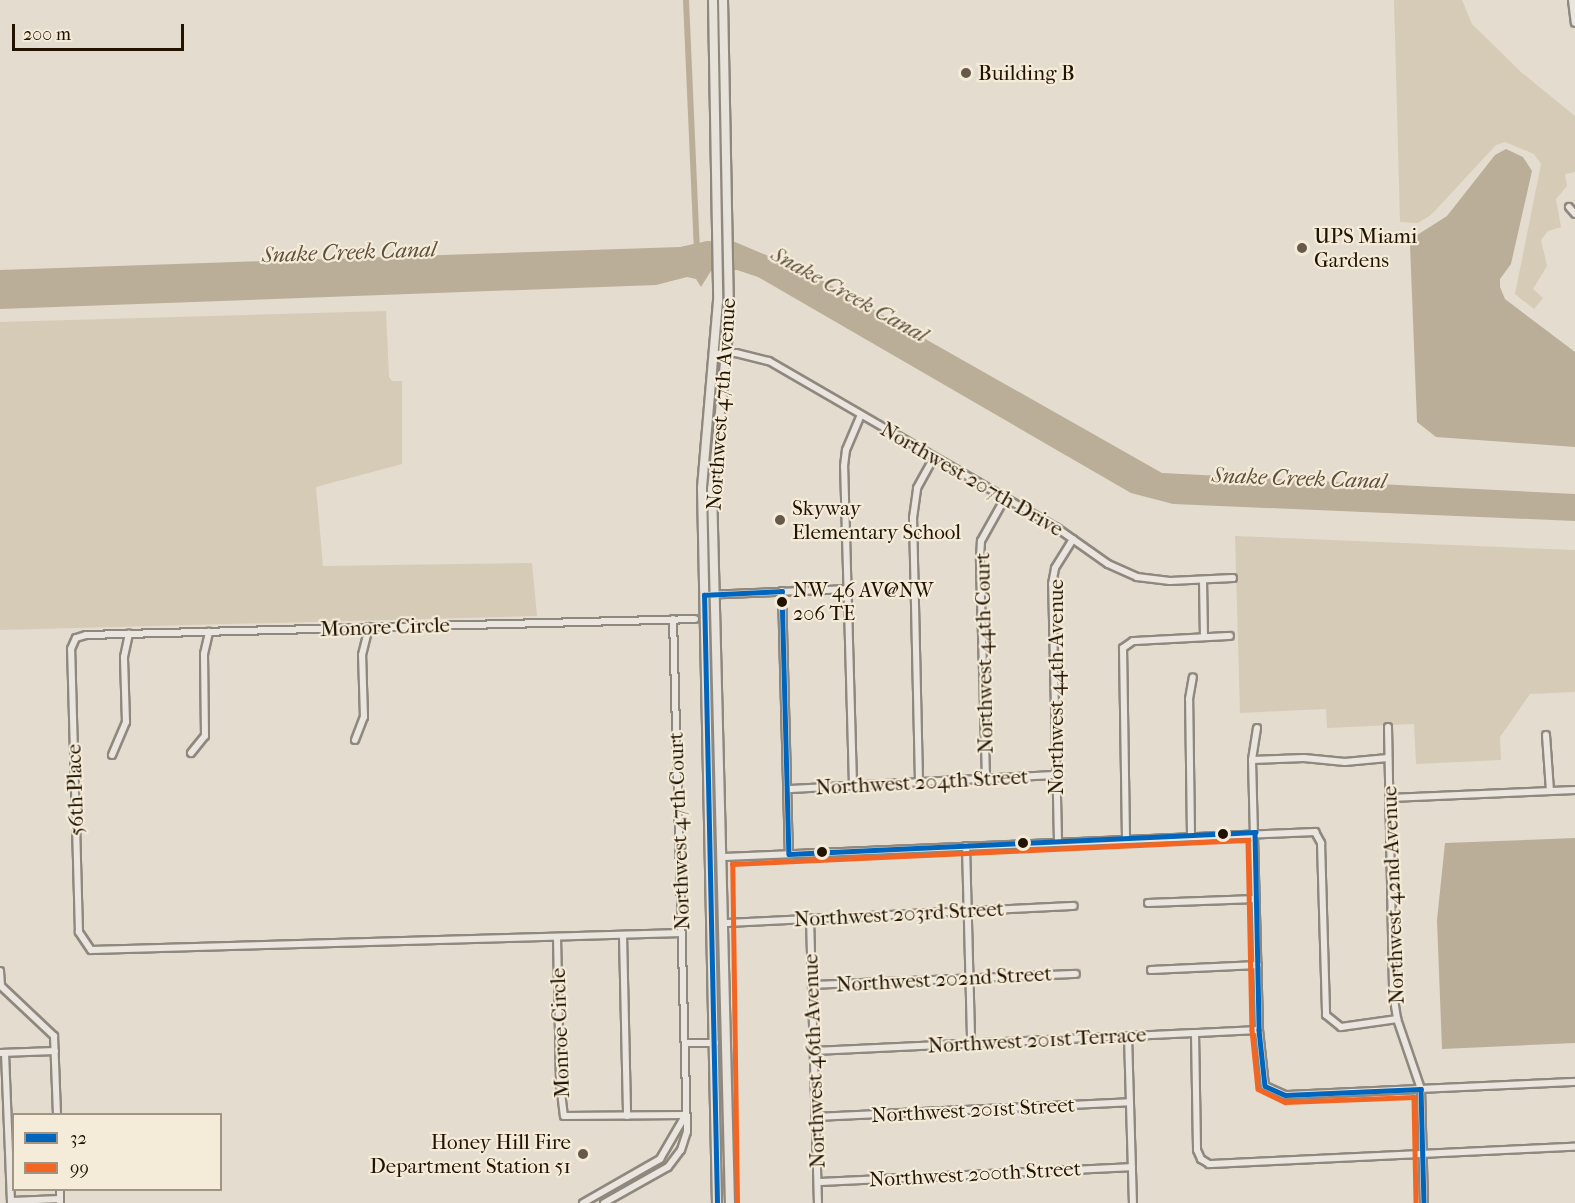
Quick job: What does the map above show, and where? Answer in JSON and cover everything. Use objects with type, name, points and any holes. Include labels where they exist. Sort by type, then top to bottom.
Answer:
[{"type":"main road","name":"Northwest 47th Avenue","points":[[713,0],[718,274],[716,354],[703,458],[717,1203]]},
{"type":"main road","name":"Northwest 47th Avenue","points":[[723,0],[729,274],[727,352],[712,462],[725,923],[730,1203]]},
{"type":"main road","points":[[710,838],[723,857]]},
{"type":"main road","points":[[713,933],[725,923]]},
{"type":"main road","points":[[716,1078],[728,1095]]},
{"type":"street","points":[[1572,0],[1575,23]]},
{"type":"street","points":[[1569,207],[1575,214]]},
{"type":"street","name":"Northwest 207th Drive","points":[[716,354],[727,352],[768,361],[1073,538],[1108,564],[1137,577],[1203,580],[1233,578]]},
{"type":"street","points":[[854,785],[847,589],[846,450],[861,415]]},
{"type":"street","points":[[919,781],[913,508],[916,488],[934,457]]},
{"type":"street","name":"Northwest 44th Court","points":[[987,778],[981,541],[1005,498]]},
{"type":"street","name":"Northwest 44th Avenue","points":[[1058,841],[1052,584],[1055,568],[1073,538]]},
{"type":"street","points":[[1203,580],[1204,637]]},
{"type":"street","points":[[704,595],[847,589]]},
{"type":"street","points":[[782,591],[789,854]]},
{"type":"street","name":"Northwest 47th Court","points":[[604,1203],[668,1167],[681,1150],[687,1132],[673,619]]},
{"type":"street","name":"Monore Circle","points":[[76,638],[129,634],[695,619]]},
{"type":"street","points":[[356,740],[364,717],[362,649],[369,627]]},
{"type":"street","points":[[191,753],[205,736],[204,654],[210,632]]},
{"type":"street","points":[[112,756],[126,722],[124,657],[129,634]]},
{"type":"street","points":[[1126,838],[1122,653],[1133,640],[1230,636]]},
{"type":"street","name":"56th Place","points":[[76,638],[71,649],[79,932],[83,942],[90,950],[558,938]]},
{"type":"street","points":[[1191,835],[1189,699],[1193,677]]},
{"type":"street","name":"Northwest 42nd Avenue","points":[[1388,727],[1397,1019],[1421,1089],[1424,1203]]},
{"type":"street","points":[[1257,728],[1252,760],[1259,1030],[1265,1086],[1285,1095],[1575,1082]]},
{"type":"street","points":[[1546,735],[1550,791]]},
{"type":"street","points":[[1252,760],[1304,758],[1345,762],[1388,758]]},
{"type":"street","name":"Northwest 204th Street","points":[[789,789],[1056,775]]},
{"type":"street","points":[[1390,798],[1575,790]]},
{"type":"street","points":[[723,857],[1255,832],[1315,832],[1322,843],[1326,1015],[1331,1023],[1341,1027],[1397,1019]]},
{"type":"street","points":[[966,846],[970,1043]]},
{"type":"street","points":[[1148,903],[1256,899]]},
{"type":"street","name":"Northwest 203rd Street","points":[[725,923],[1074,906]]},
{"type":"street","name":"Northwest 46th Avenue","points":[[810,918],[818,1203]]},
{"type":"street","points":[[558,938],[682,933]]},
{"type":"street","points":[[623,935],[627,1116]]},
{"type":"street","name":"Monroe Circle","points":[[558,938],[560,1084],[564,1116],[685,1115]]},
{"type":"street","points":[[1151,970],[1258,965]]},
{"type":"street","points":[[0,971],[1,986],[54,1036],[57,1113]]},
{"type":"street","name":"Northwest 202nd Street","points":[[812,985],[1076,974]]},
{"type":"street","name":"Northwest 201st Terrace","points":[[814,1051],[1259,1030]]},
{"type":"street","points":[[1195,1033],[1197,1150],[1201,1159],[1209,1164],[1575,1147]]},
{"type":"street","points":[[1128,1036],[1133,1203]]},
{"type":"street","points":[[685,1043],[715,1043]]},
{"type":"street","points":[[55,1051],[3,1053],[11,1202],[60,1201]]},
{"type":"street","name":"Northwest 201st Street","points":[[815,1117],[1130,1102]]},
{"type":"street","points":[[584,1203],[649,1165],[669,1148],[685,1115]]},
{"type":"street","points":[[649,1165],[655,1175]]},
{"type":"street","name":"Northwest 200th Street","points":[[818,1182],[1132,1167]]},
{"type":"shaded area","points":[[1394,0],[1462,0],[1472,24],[1522,73],[1575,116],[1575,172],[1565,174],[1567,186],[1556,199],[1561,227],[1548,231],[1541,240],[1547,266],[1533,289],[1543,298],[1534,309],[1515,294],[1541,164],[1534,154],[1505,142],[1496,145],[1431,215],[1418,223],[1400,222]]},
{"type":"shaded area","points":[[1506,149],[1523,157],[1532,171],[1511,264],[1500,279],[1500,287],[1505,299],[1575,352],[1575,447],[1436,437],[1417,422],[1410,245],[1414,237],[1447,216],[1495,155]]},
{"type":"shaded area","name":"Snake Creek Canal","points":[[707,241],[735,242],[809,273],[1162,473],[1575,494],[1575,521],[1173,504],[1131,493],[758,277],[737,270],[711,271],[701,287],[696,279],[687,277],[656,285],[0,309],[0,270],[680,247]]},
{"type":"shaded area","points":[[386,311],[389,377],[392,381],[402,381],[402,464],[316,487],[323,566],[532,563],[537,616],[0,630],[0,322]]},
{"type":"shaded area","points":[[1235,536],[1575,550],[1575,692],[1530,694],[1500,737],[1501,760],[1416,764],[1414,724],[1327,728],[1326,709],[1240,713]]},
{"type":"shaded area","points":[[1575,838],[1575,1043],[1442,1049],[1437,920],[1445,843]]},
{"type":"waterway","points":[[686,0],[697,250]]},
{"type":"transit line","name":"32","points":[[717,1203],[704,595],[782,591],[789,854],[1255,832],[1259,1030],[1265,1086],[1285,1095],[1421,1089],[1424,1203]]},
{"type":"transit line","name":"99","points":[[737,1203],[732,864],[1248,840],[1252,1030],[1258,1089],[1285,1102],[1414,1097],[1416,1203]]},
{"type":"place","name":"Building B","points":[[966,73]]},
{"type":"place","name":"UPS Miami Gardens","points":[[1302,248]]},
{"type":"place","name":"Skyway Elementary School","points":[[780,520]]},
{"type":"place","name":"NW 46 AV@NW 206 TE","points":[[782,602]]},
{"type":"place","name":"Honey Hill Fire Department Station 51","points":[[583,1154]]}]
